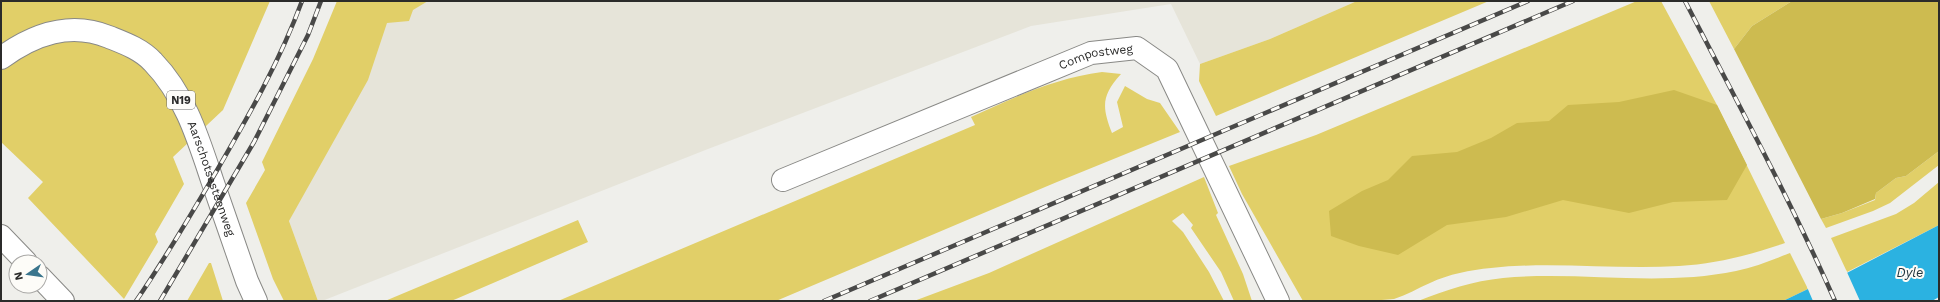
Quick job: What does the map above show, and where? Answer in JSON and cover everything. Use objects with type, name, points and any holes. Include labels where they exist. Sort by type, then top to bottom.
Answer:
[{"type":"main road","name":"Aarschotsesteenweg","points":[[1,58],[12,50],[38,37],[65,29],[94,31],[131,46],[152,60],[174,86],[192,122],[247,281],[256,301]]},
{"type":"main road","name":"Compostweg","points":[[783,180],[1091,53],[1137,48],[1167,69],[1278,301]]},
{"type":"main road","points":[[1,236],[18,254]]},
{"type":"main road","points":[[48,285],[63,301]]},
{"type":"shaded area","points":[[1,1],[270,1],[223,110],[173,157],[184,184],[155,234],[158,242],[124,299],[28,198],[43,182],[1,142]]},
{"type":"shaded area","points":[[337,1],[428,1],[413,10],[409,21],[387,23],[368,80],[289,221],[318,301],[284,301],[273,279],[246,203],[265,170],[262,162],[313,59]]},
{"type":"shaded area","points":[[396,1],[1357,1],[1270,39],[1200,64],[1171,4],[1031,26],[708,149],[322,301],[318,301],[289,221]]},
{"type":"shaded area","points":[[1357,1],[1489,1],[1216,116],[1199,81],[1200,64],[1270,39]]},
{"type":"shaded area","points":[[1637,1],[1661,1],[1717,105],[1785,243],[1733,258],[1693,265],[1632,267],[1538,265],[1491,268],[1467,271],[1445,277],[1394,299],[1361,301],[1303,301],[1242,194],[1229,166],[1316,135]]},
{"type":"shaded area","points":[[1709,1],[1792,1],[1752,26],[1734,49]]},
{"type":"shaded area","points":[[1792,1],[1939,1],[1939,151],[1906,176],[1896,178],[1876,193],[1875,199],[1842,213],[1821,219],[1734,49],[1752,26]]},
{"type":"shaded area","points":[[1102,72],[1121,74],[1110,89],[1105,102],[1106,116],[1112,133],[1123,127],[1117,102],[1125,86],[1147,99],[1160,103],[1180,132],[1057,182],[776,301],[558,301],[975,125],[971,117],[1019,96],[1068,79]]},
{"type":"shaded area","points":[[1674,90],[1717,105],[1747,165],[1727,200],[1673,202],[1629,213],[1563,200],[1506,217],[1447,225],[1398,255],[1359,246],[1331,236],[1329,211],[1362,191],[1388,180],[1412,156],[1457,152],[1491,138],[1517,123],[1549,121],[1568,105],[1619,102]]},
{"type":"shaded area","points":[[1939,151],[1939,165],[1890,203],[1873,211],[1826,228],[1821,219],[1842,213],[1875,200],[1876,193],[1896,178],[1906,176]]},
{"type":"shaded area","points":[[1204,177],[1218,213],[1216,215],[1243,274],[1252,301],[1234,301],[1221,272],[1191,228],[1193,225],[1183,213],[1172,221],[1183,232],[1209,272],[1224,301],[914,301],[989,273]]},
{"type":"shaded area","points":[[1939,182],[1939,225],[1847,272],[1831,238],[1896,214],[1914,203]]},
{"type":"shaded area","points":[[578,220],[588,242],[456,299],[451,301],[385,301]]},
{"type":"shaded area","points":[[1790,253],[1808,289],[1783,301],[1418,301],[1460,286],[1492,279],[1532,276],[1678,278],[1707,276],[1736,271]]},
{"type":"shaded area","points":[[209,263],[211,263],[223,301],[187,301]]},
{"type":"water","name":"Dyle","points":[[1939,225],[1939,297],[1932,301],[1783,301],[1808,289],[1816,289]]},
{"type":"pier","points":[[1846,270],[1860,301],[1813,301],[1807,287],[1815,287]]},
{"type":"railway","points":[[136,301],[187,221],[251,110],[274,67],[302,1]]},
{"type":"railway","points":[[160,301],[254,142],[308,35],[321,1]]},
{"type":"railway","points":[[824,301],[1528,1]]},
{"type":"railway","points":[[870,301],[1573,1]]},
{"type":"railway","points":[[1685,1],[1781,187],[1835,301]]}]
